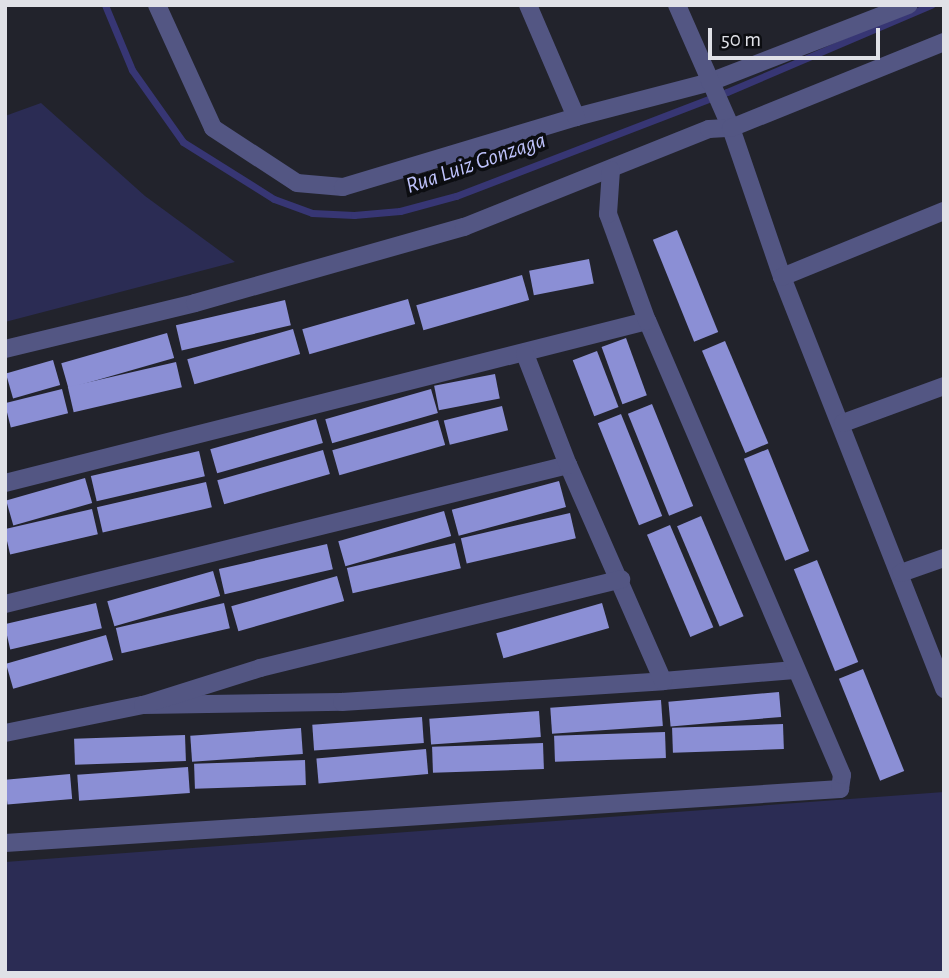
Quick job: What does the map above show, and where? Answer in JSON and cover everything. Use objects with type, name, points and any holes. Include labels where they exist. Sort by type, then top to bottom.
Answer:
[{"type":"street","points":[[157,5],[214,128],[297,183],[343,187],[576,117],[712,86],[909,5]]},
{"type":"street","points":[[528,5],[576,117]]},
{"type":"street","points":[[677,5],[728,122],[782,277],[843,423],[944,689]]},
{"type":"street","points":[[5,349],[195,303],[464,227],[709,129],[944,42]]},
{"type":"street","points":[[5,843],[835,791],[843,786],[842,775],[647,321],[608,214],[611,170]]},
{"type":"street","points":[[782,277],[944,211]]},
{"type":"street","points":[[5,483],[525,354],[647,321]]},
{"type":"street","points":[[525,354],[568,465],[621,579],[663,681]]},
{"type":"street","points":[[843,423],[944,386]]},
{"type":"street","points":[[5,604],[568,465]]},
{"type":"street","points":[[901,573],[944,558]]},
{"type":"street","points":[[5,733],[143,705],[260,668],[621,579]]},
{"type":"street","points":[[143,705],[342,702],[795,670]]},
{"type":"shaded area","points":[[41,103],[145,196],[235,262],[5,322],[5,116]]},
{"type":"shaded area","points":[[944,792],[944,973],[5,973],[5,862]]},
{"type":"building","points":[[677,230],[718,332],[694,342],[653,240]]},
{"type":"building","points":[[589,259],[594,284],[534,295],[529,271]]},
{"type":"building","points":[[522,275],[529,300],[423,330],[416,305]]},
{"type":"building","points":[[408,299],[415,324],[309,354],[302,329]]},
{"type":"building","points":[[285,300],[291,325],[182,351],[176,325]]},
{"type":"building","points":[[293,329],[300,354],[194,384],[187,359]]},
{"type":"building","points":[[167,333],[174,358],[68,388],[61,363]]},
{"type":"building","points":[[626,338],[647,395],[622,404],[602,347]]},
{"type":"building","points":[[725,341],[768,443],[745,453],[702,351]]},
{"type":"building","points":[[597,351],[619,407],[594,416],[573,360]]},
{"type":"building","points":[[53,360],[60,385],[13,398],[6,374]]},
{"type":"building","points":[[176,362],[182,387],[74,412],[68,387]]},
{"type":"building","points":[[495,374],[500,399],[439,410],[434,386]]},
{"type":"building","points":[[62,389],[68,413],[11,428],[5,403]]},
{"type":"building","points":[[431,389],[438,413],[332,443],[325,419]]},
{"type":"building","points":[[652,404],[693,506],[669,516],[628,414]]},
{"type":"building","points":[[502,406],[508,430],[450,445],[444,421]]},
{"type":"building","points":[[621,414],[662,516],[639,525],[598,423]]},
{"type":"building","points":[[316,419],[323,443],[217,473],[210,449]]},
{"type":"building","points":[[438,420],[445,445],[339,475],[332,450]]},
{"type":"building","points":[[768,449],[809,551],[785,561],[744,459]]},
{"type":"building","points":[[323,450],[330,474],[224,504],[217,480]]},
{"type":"building","points":[[199,451],[205,476],[97,501],[91,476]]},
{"type":"building","points":[[85,478],[92,503],[13,526],[6,501]]},
{"type":"building","points":[[559,481],[566,507],[459,536],[452,510]]},
{"type":"building","points":[[206,482],[212,507],[103,533],[97,507]]},
{"type":"building","points":[[92,509],[98,534],[10,555],[5,529]]},
{"type":"building","points":[[444,511],[451,536],[345,566],[338,541]]},
{"type":"building","points":[[570,513],[576,538],[467,564],[461,538]]},
{"type":"building","points":[[701,516],[744,616],[720,626],[677,526]]},
{"type":"building","points":[[670,525],[713,627],[690,637],[647,535]]},
{"type":"building","points":[[455,543],[461,568],[353,593],[347,568]]},
{"type":"building","points":[[327,544],[333,569],[225,594],[219,569]]},
{"type":"building","points":[[817,560],[858,662],[835,671],[794,569]]},
{"type":"building","points":[[213,571],[220,596],[114,626],[107,601]]},
{"type":"building","points":[[337,576],[344,601],[238,631],[231,606]]},
{"type":"building","points":[[96,603],[102,628],[10,649],[5,624]]},
{"type":"building","points":[[224,603],[230,628],[122,653],[116,628]]},
{"type":"building","points":[[602,603],[609,628],[503,658],[496,633]]},
{"type":"building","points":[[106,635],[113,660],[13,689],[6,664]]},
{"type":"building","points":[[863,669],[904,771],[880,781],[839,679]]},
{"type":"building","points":[[779,692],[781,717],[671,727],[668,702]]},
{"type":"building","points":[[661,700],[663,726],[552,734],[550,708]]},
{"type":"building","points":[[539,711],[541,737],[431,745],[429,719]]},
{"type":"building","points":[[422,717],[424,743],[314,751],[312,725]]},
{"type":"building","points":[[783,724],[784,749],[673,753],[672,728]]},
{"type":"building","points":[[301,728],[303,754],[192,762],[190,736]]},
{"type":"building","points":[[665,732],[666,758],[555,762],[554,736]]},
{"type":"building","points":[[185,735],[186,761],[75,765],[74,739]]},
{"type":"building","points":[[543,743],[544,769],[433,773],[432,747]]},
{"type":"building","points":[[426,749],[428,774],[319,783],[316,759]]},
{"type":"building","points":[[305,760],[306,785],[195,789],[194,764]]},
{"type":"building","points":[[188,767],[190,793],[79,801],[77,775]]},
{"type":"building","points":[[70,774],[72,799],[7,805],[5,780]]},
{"type":"waterway","name":"Rua Luiz Gonzaga","points":[[105,5],[132,70],[183,142],[274,199],[312,213],[354,215],[400,211],[456,196],[727,92],[931,5]]}]
